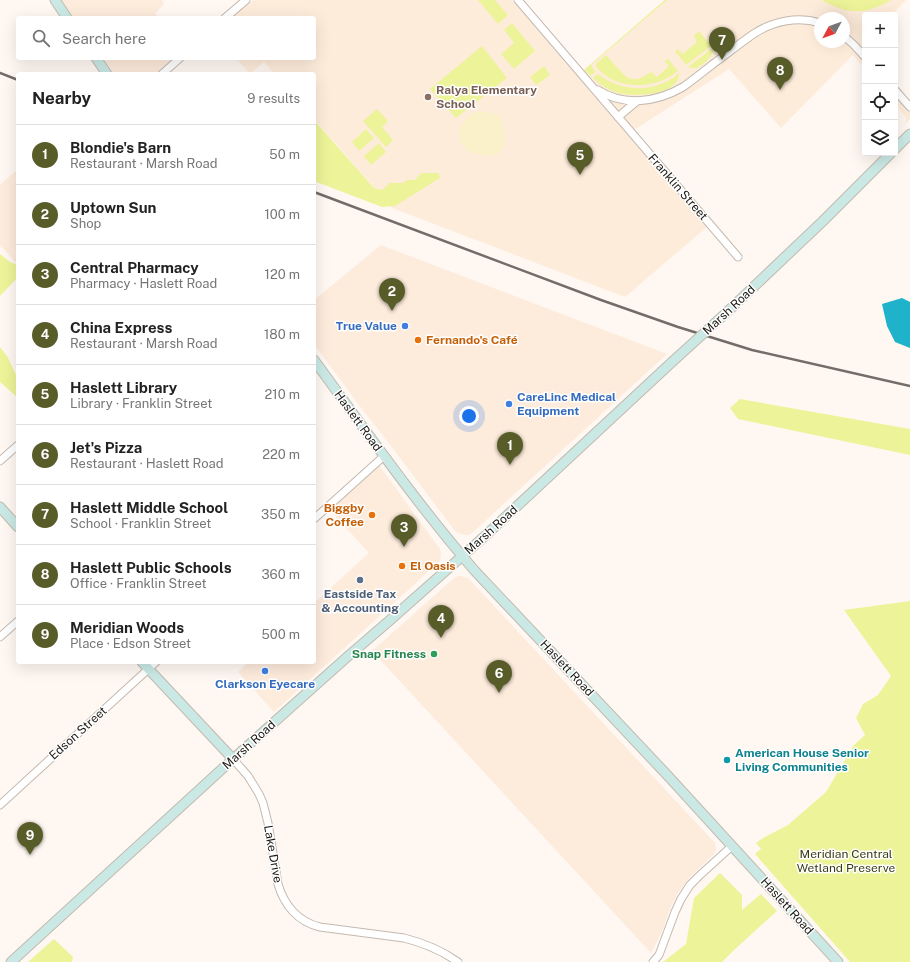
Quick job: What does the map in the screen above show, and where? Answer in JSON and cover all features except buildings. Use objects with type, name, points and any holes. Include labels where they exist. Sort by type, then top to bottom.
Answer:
[{"type":"main road","points":[[55,0],[66,16]]},
{"type":"main road","points":[[97,60],[106,72]]},
{"type":"main road","points":[[898,146],[910,134]]},
{"type":"main road","name":"Marsh Road","points":[[11,962],[233,759],[536,489],[726,313],[823,221],[888,156]]},
{"type":"main road","name":"Haslett Road","points":[[316,363],[384,456],[451,544],[474,571],[643,749],[838,962]]},
{"type":"main road","points":[[0,507],[16,525]]},
{"type":"main road","name":"Lake Drive","points":[[144,664],[233,759]]},
{"type":"street","points":[[227,16],[246,0]]},
{"type":"street","name":"Franklin Street","points":[[518,0],[738,257]]},
{"type":"street","name":"Franklin Street","points":[[588,81],[597,90],[610,97],[637,101],[649,100],[672,92],[683,86],[754,33],[768,26],[782,21],[808,20],[814,22]]},
{"type":"street","points":[[850,41],[862,54]]},
{"type":"street","points":[[164,72],[178,60]]},
{"type":"street","points":[[898,93],[910,107]]},
{"type":"street","name":"Franklin Street","points":[[618,117],[637,101]]},
{"type":"street","points":[[0,461],[16,447]]},
{"type":"street","points":[[316,517],[384,456]]},
{"type":"street","points":[[0,637],[16,623]]},
{"type":"street","name":"Edson Street","points":[[0,805],[154,664]]},
{"type":"street","name":"Lake Drive","points":[[233,759],[248,776],[259,794],[266,813],[278,884],[289,907],[300,918],[312,925],[320,927],[404,938],[416,941],[438,950],[458,962]]},
{"type":"street","points":[[654,962],[681,899],[690,885],[732,846]]},
{"type":"shaded area","points":[[61,0],[162,0],[164,4],[155,13],[157,16],[73,16]]},
{"type":"shaded area","points":[[254,0],[512,0],[707,227],[625,297],[392,208],[316,121],[316,72],[272,72],[264,62],[252,72],[248,72],[238,60],[316,60],[316,16],[233,16]]},
{"type":"shaded area","points":[[665,0],[906,0],[895,12],[862,12],[862,66],[853,55],[781,128],[729,69],[634,130],[584,70]]},
{"type":"shaded area","points":[[104,60],[172,60],[158,72],[113,72]]},
{"type":"shaded area","points":[[898,86],[910,100],[910,119],[904,125],[906,119],[898,108]]},
{"type":"shaded area","points":[[16,171],[16,263],[0,245],[0,185]]},
{"type":"shaded area","points":[[381,245],[667,354],[472,533],[465,535],[455,531],[316,347],[316,298]]},
{"type":"shaded area","points":[[379,465],[440,549],[440,561],[274,712],[238,672],[246,664],[316,664],[316,601],[369,553],[329,509]]},
{"type":"shaded area","points":[[458,576],[468,578],[715,843],[716,850],[714,854],[689,878],[678,893],[669,911],[662,932],[651,953],[372,651]]},
{"type":"green space","points":[[478,0],[495,0],[508,15],[498,24]]},
{"type":"green space","points":[[665,0],[667,0],[591,65],[595,72],[591,76],[584,70]]},
{"type":"green space","points":[[822,0],[891,0],[882,5],[864,11],[848,11]]},
{"type":"green space","points":[[512,23],[535,51],[514,69],[501,54],[514,43],[504,30]]},
{"type":"green space","points":[[699,31],[711,46],[686,65],[675,51],[677,49],[683,54],[697,42],[694,36]]},
{"type":"green space","points":[[482,46],[507,78],[456,118],[430,89]]},
{"type":"green space","points":[[714,47],[709,59],[701,66],[696,68],[688,67]]},
{"type":"green space","points":[[606,55],[623,74],[631,79],[637,79],[651,72],[657,77],[669,66],[665,62],[666,59],[668,59],[678,71],[658,82],[636,85],[625,84],[605,75],[596,67],[596,64]]},
{"type":"green space","points":[[544,66],[550,75],[536,85],[530,77]]},
{"type":"green space","points":[[679,73],[677,81],[672,86],[664,90],[654,93],[634,95],[618,93],[605,87],[593,78],[598,74],[614,84],[633,88],[642,88],[660,84]]},
{"type":"green space","points":[[377,109],[388,121],[382,127],[393,140],[386,147],[363,121]]},
{"type":"green space","points":[[316,122],[374,188],[382,190],[390,183],[403,183],[407,180],[415,180],[421,173],[439,173],[440,178],[395,206],[382,207],[316,182]]},
{"type":"green space","points":[[366,129],[374,138],[359,151],[352,142]]},
{"type":"green space","points":[[379,143],[386,152],[371,165],[364,156]]},
{"type":"green space","points":[[0,254],[10,262],[16,263],[16,279],[0,296]]},
{"type":"green space","points":[[0,347],[7,356],[16,375],[16,396],[0,382]]},
{"type":"green space","points":[[740,399],[910,429],[910,455],[738,419],[730,408]]},
{"type":"green space","name":"Meridian Central Wetland Preserve","points":[[910,601],[910,962],[850,962],[755,854],[761,849],[756,843],[788,825],[826,792],[854,745],[865,735],[856,718],[863,704],[878,695],[891,676],[844,610]]},
{"type":"green space","points":[[720,873],[742,895],[742,910],[761,894],[777,911],[722,962],[663,962],[686,944],[694,898]]},
{"type":"green space","points":[[54,939],[73,957],[72,962],[28,962]]},
{"type":"sand","points":[[481,111],[500,116],[503,122],[505,143],[501,151],[496,155],[490,156],[469,151],[464,147],[459,138],[459,132],[467,117]]},
{"type":"water","points":[[902,298],[910,302],[910,348],[895,342],[887,326],[882,304]]},
{"type":"railway","points":[[0,73],[16,79]]},
{"type":"railway","points":[[316,193],[601,300],[678,327],[752,350],[910,386]]},
{"type":"place","name":"Haslett Middle School","points":[[722,60]]},
{"type":"place","name":"Haslett Public Schools","points":[[780,90]]},
{"type":"place","name":"Ralya Elementary School","points":[[428,97]]},
{"type":"place","name":"Haslett Library","points":[[580,175]]},
{"type":"place","name":"Uptown Sun","points":[[392,311]]},
{"type":"place","name":"True Value","points":[[405,326]]},
{"type":"place","name":"Fernando's Café","points":[[418,340]]},
{"type":"place","name":"CareLinc Medical Equipment","points":[[509,404]]},
{"type":"place","name":"Blondie's Barn","points":[[510,465]]},
{"type":"place","name":"Biggby Coffee","points":[[372,515]]},
{"type":"place","name":"Central Pharmacy","points":[[404,547]]},
{"type":"place","name":"El Oasis","points":[[402,566]]},
{"type":"place","name":"Eastside Tax & Accounting","points":[[360,580]]},
{"type":"place","name":"China Express","points":[[441,638]]},
{"type":"place","name":"Snap Fitness","points":[[434,654]]},
{"type":"place","name":"Clarkson Eyecare","points":[[265,671]]},
{"type":"place","name":"Jet's Pizza","points":[[499,693]]},
{"type":"place","name":"American House Senior Living Communities","points":[[727,760]]},
{"type":"place","name":"Meridian Woods","points":[[30,855]]}]
